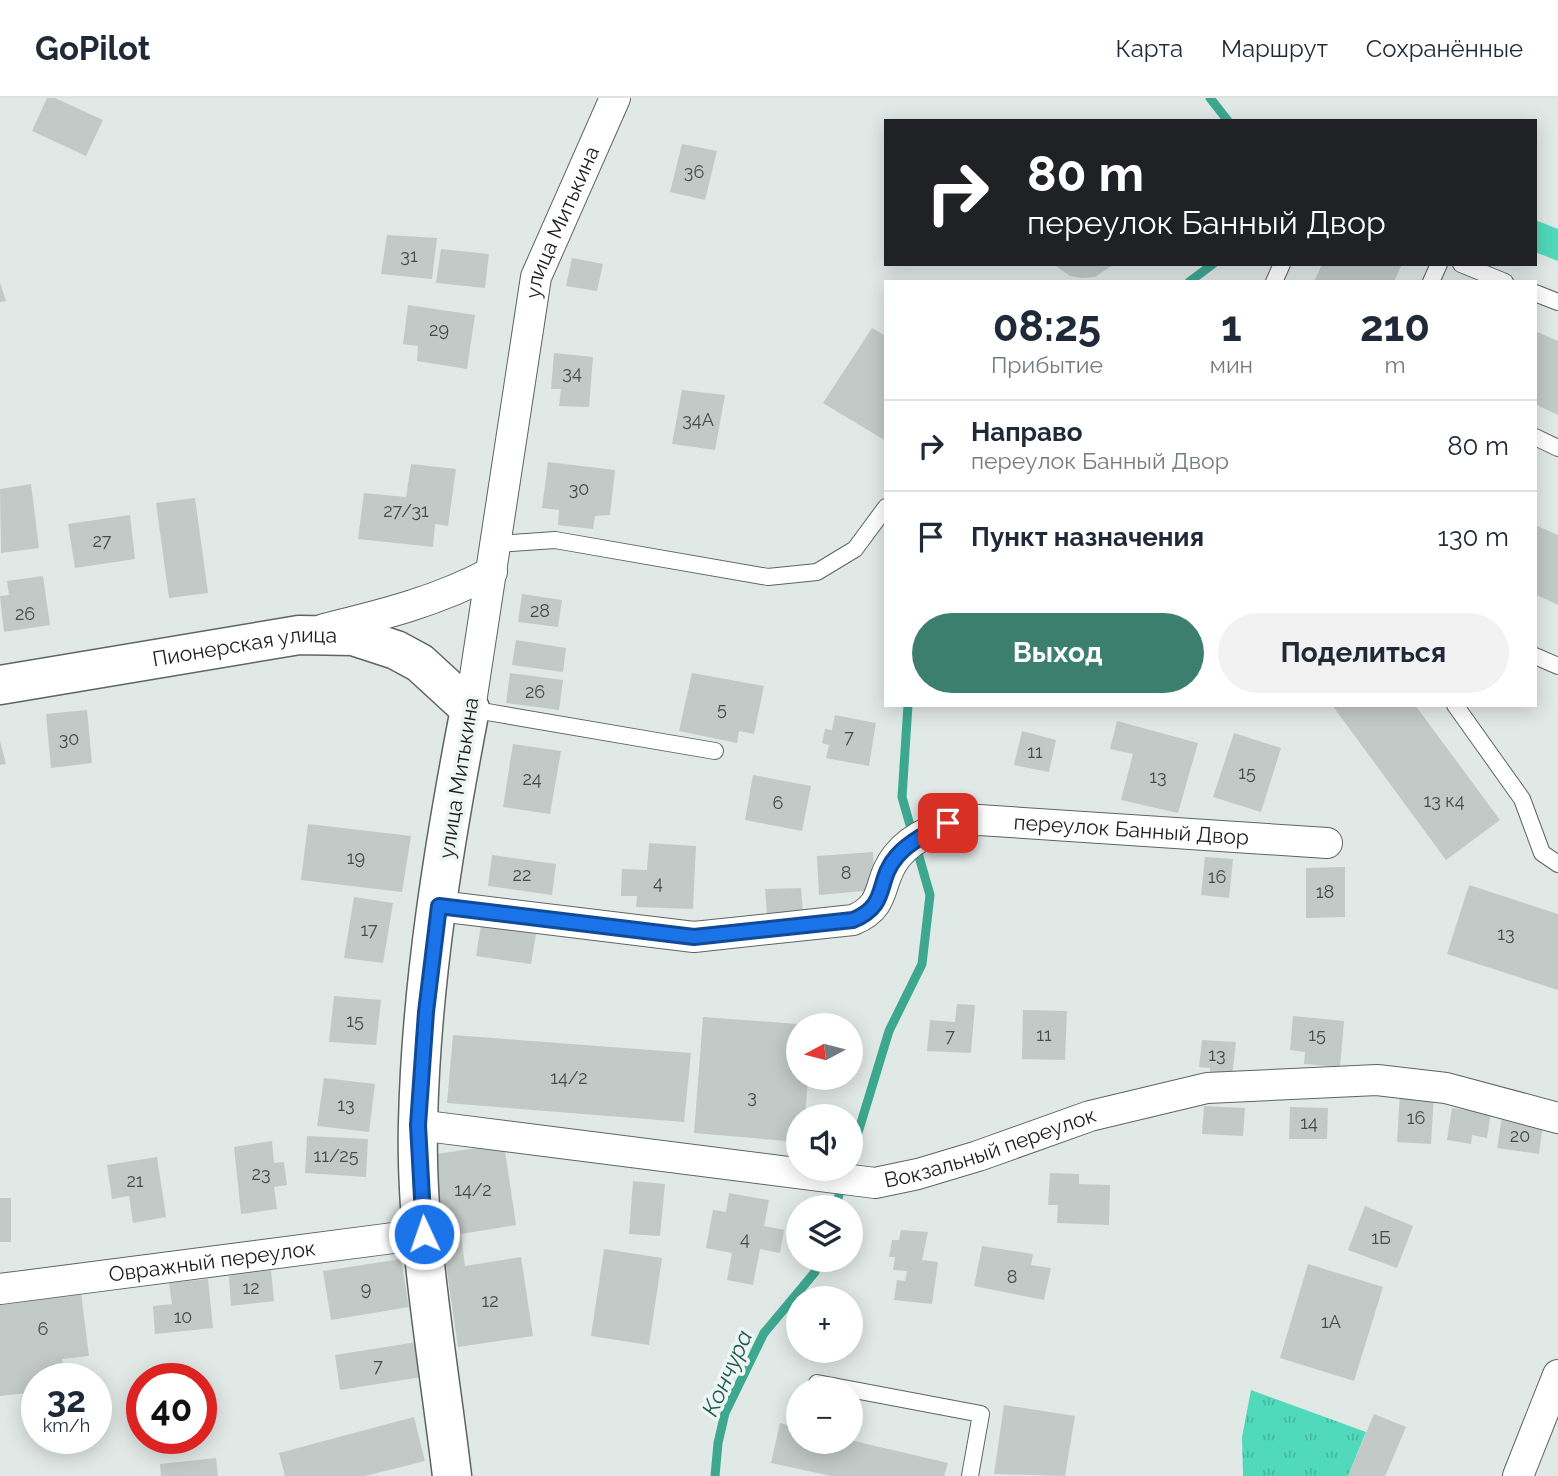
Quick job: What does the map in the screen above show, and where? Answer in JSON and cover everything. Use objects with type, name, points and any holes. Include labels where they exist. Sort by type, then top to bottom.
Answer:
[{"type":"street","name":"улица Митькина","points":[[452,1476],[424,1234],[418,1125],[426,1012],[439,906],[536,277],[615,98]]},
{"type":"street","points":[[299,635],[420,604],[456,591],[494,558]]},
{"type":"street","name":"Пионерская улица","points":[[0,685],[299,635],[354,636],[396,650],[420,663],[470,709]]},
{"type":"street","name":"переулок Банный Двор","points":[[439,906],[694,937],[853,920],[869,914],[877,905],[897,856],[929,832],[948,823],[979,821],[1327,843]]},
{"type":"street","name":"Вокзальный переулок","points":[[418,1125],[875,1183],[918,1174],[978,1156],[1090,1116],[1206,1088],[1377,1080],[1446,1088],[1558,1118]]},
{"type":"street","name":"Овражный переулок","points":[[0,1289],[424,1234]]},
{"type":"street","points":[[1518,1476],[1558,1374]]},
{"type":"lane","points":[[1466,266],[1501,280]]},
{"type":"lane","points":[[1537,294],[1558,302]]},
{"type":"lane","points":[[1537,438],[1558,448]]},
{"type":"lane","points":[[494,558],[555,540],[768,577],[817,572],[855,549],[884,510]]},
{"type":"lane","points":[[1537,657],[1558,666]]},
{"type":"lane","points":[[1456,707],[1522,799],[1542,853],[1558,864]]},
{"type":"lane","points":[[470,709],[715,751]]},
{"type":"lane","points":[[863,1392],[981,1414],[970,1476]]},
{"type":"green space","points":[[1537,221],[1558,229],[1558,261],[1537,253]]},
{"type":"green space","points":[[1251,1390],[1366,1432],[1348,1476],[1243,1476],[1242,1437]]},
{"type":"building","points":[[47,98],[55,98],[103,120],[86,156],[32,131]]},
{"type":"building","points":[[682,144],[717,151],[705,200],[670,192]]},
{"type":"building","points":[[387,235],[437,238],[432,279],[381,274]]},
{"type":"building","points":[[441,249],[489,254],[485,288],[436,283]]},
{"type":"building","points":[[572,258],[603,264],[597,291],[566,286]]},
{"type":"building","points":[[1056,266],[1111,266],[1095,277],[1070,276]]},
{"type":"building","points":[[1321,266],[1401,266],[1395,280],[1315,280]]},
{"type":"building","points":[[0,282],[6,301],[0,302]]},
{"type":"building","points":[[408,305],[475,315],[467,369],[417,361],[418,346],[403,344]]},
{"type":"building","points":[[872,328],[884,335],[884,440],[823,403]]},
{"type":"building","points":[[1537,332],[1558,341],[1558,415],[1537,405]]},
{"type":"building","points":[[554,353],[593,357],[589,407],[559,406],[561,389],[551,389]]},
{"type":"building","points":[[682,390],[725,395],[715,450],[672,444]]},
{"type":"building","points":[[548,462],[615,470],[610,515],[595,516],[593,529],[558,525],[559,510],[542,508]]},
{"type":"building","points":[[411,464],[456,469],[448,526],[435,524],[433,547],[358,539],[364,493],[406,497]]},
{"type":"building","points":[[31,484],[39,548],[1,553],[0,489]]},
{"type":"building","points":[[195,498],[208,593],[169,598],[156,503]]},
{"type":"building","points":[[130,515],[135,559],[75,568],[68,524]]},
{"type":"building","points":[[1537,526],[1558,535],[1558,605],[1537,595]]},
{"type":"building","points":[[43,576],[50,625],[4,632],[0,596],[9,595],[7,581]]},
{"type":"building","points":[[522,594],[562,600],[558,627],[518,622]]},
{"type":"building","points":[[516,640],[566,648],[563,672],[512,665]]},
{"type":"building","points":[[510,673],[563,680],[559,710],[506,703]]},
{"type":"building","points":[[692,673],[764,686],[754,734],[739,731],[737,743],[679,731]]},
{"type":"building","points":[[1333,707],[1416,707],[1500,820],[1446,860]]},
{"type":"building","points":[[87,710],[92,763],[51,768],[46,714]]},
{"type":"building","points":[[835,715],[876,723],[869,766],[826,758],[829,745],[822,743],[825,729],[832,730]]},
{"type":"building","points":[[1117,721],[1198,743],[1178,813],[1121,800],[1133,754],[1110,749]]},
{"type":"building","points":[[1022,731],[1056,740],[1049,772],[1014,765]]},
{"type":"building","points":[[1234,733],[1281,748],[1261,812],[1213,797]]},
{"type":"building","points":[[0,741],[6,764],[0,765]]},
{"type":"building","points":[[513,744],[561,751],[550,814],[503,807]]},
{"type":"building","points":[[753,775],[811,786],[802,831],[745,820]]},
{"type":"building","points":[[308,824],[411,836],[402,892],[301,880]]},
{"type":"building","points":[[649,843],[696,846],[693,909],[636,907],[637,896],[621,896],[622,869],[647,870]]},
{"type":"building","points":[[873,852],[875,890],[819,895],[817,856]]},
{"type":"building","points":[[492,855],[556,864],[552,895],[488,886]]},
{"type":"building","points":[[1205,857],[1233,859],[1229,898],[1201,895]]},
{"type":"building","points":[[1345,867],[1345,917],[1306,918],[1306,868]]},
{"type":"building","points":[[1469,885],[1558,914],[1558,990],[1447,954]]},
{"type":"building","points":[[801,888],[803,913],[767,915],[765,889]]},
{"type":"building","points":[[354,897],[393,903],[383,963],[344,958]]},
{"type":"building","points":[[481,925],[536,934],[531,964],[476,956]]},
{"type":"building","points":[[334,996],[381,1000],[376,1045],[329,1042]]},
{"type":"building","points":[[957,1004],[975,1005],[971,1053],[927,1051],[930,1020],[955,1022]]},
{"type":"building","points":[[1023,1010],[1067,1011],[1065,1060],[1022,1059]]},
{"type":"building","points":[[1293,1016],[1344,1021],[1340,1067],[1304,1064],[1305,1052],[1290,1050]]},
{"type":"building","points":[[703,1017],[786,1023],[786,1090],[807,1090],[806,1104],[786,1104],[786,1141],[694,1133]]},
{"type":"building","points":[[453,1035],[691,1053],[684,1122],[447,1103]]},
{"type":"building","points":[[1202,1040],[1236,1042],[1232,1078],[1210,1077],[1210,1068],[1199,1067]]},
{"type":"building","points":[[324,1078],[375,1084],[369,1132],[317,1126]]},
{"type":"building","points":[[1400,1093],[1434,1094],[1431,1144],[1397,1142]]},
{"type":"building","points":[[1204,1106],[1245,1108],[1243,1136],[1202,1134]]},
{"type":"building","points":[[1290,1107],[1328,1108],[1327,1139],[1289,1139]]},
{"type":"building","points":[[1452,1108],[1491,1113],[1487,1138],[1472,1135],[1471,1144],[1447,1140]]},
{"type":"building","points":[[1502,1117],[1543,1124],[1539,1154],[1497,1148]]},
{"type":"building","points":[[307,1136],[368,1139],[366,1177],[305,1173]]},
{"type":"building","points":[[272,1141],[274,1163],[284,1162],[287,1185],[274,1187],[277,1209],[241,1214],[234,1147]]},
{"type":"building","points":[[504,1144],[516,1225],[461,1234],[465,1266],[521,1257],[533,1336],[458,1347],[430,1155]]},
{"type":"building","points":[[157,1157],[166,1217],[133,1223],[129,1196],[112,1199],[107,1165]]},
{"type":"building","points":[[1050,1173],[1079,1174],[1079,1184],[1110,1185],[1109,1225],[1057,1223],[1058,1205],[1048,1205]]},
{"type":"building","points":[[633,1181],[665,1184],[660,1236],[629,1234]]},
{"type":"building","points":[[729,1193],[769,1200],[764,1226],[784,1230],[780,1253],[760,1249],[753,1285],[727,1280],[732,1253],[706,1248],[713,1210],[726,1212]]},
{"type":"building","points":[[0,1198],[11,1198],[11,1242],[0,1242]]},
{"type":"building","points":[[1365,1206],[1413,1226],[1397,1268],[1348,1250]]},
{"type":"building","points":[[901,1230],[928,1232],[922,1260],[938,1262],[932,1304],[894,1300],[897,1280],[905,1281],[907,1271],[893,1270],[895,1257],[889,1257],[892,1240],[899,1240]]},
{"type":"building","points":[[982,1246],[1033,1254],[1031,1265],[1051,1268],[1044,1300],[974,1286]]},
{"type":"building","points":[[604,1249],[662,1258],[649,1345],[591,1336]]},
{"type":"building","points":[[401,1259],[409,1307],[331,1320],[323,1271]]},
{"type":"building","points":[[1308,1264],[1383,1287],[1354,1381],[1280,1358]]},
{"type":"building","points":[[271,1270],[274,1301],[231,1306],[229,1276]]},
{"type":"building","points":[[208,1279],[213,1328],[155,1334],[153,1306],[172,1304],[169,1283]]},
{"type":"building","points":[[81,1293],[89,1356],[62,1359],[63,1363],[21,1363],[21,1394],[0,1396],[0,1303]]},
{"type":"building","points":[[417,1342],[422,1377],[340,1390],[335,1355]]},
{"type":"building","points":[[1004,1405],[1075,1416],[1065,1476],[994,1474]]},
{"type":"building","points":[[1374,1414],[1406,1427],[1385,1476],[1348,1476]]},
{"type":"building","points":[[414,1417],[425,1461],[365,1476],[285,1476],[279,1453]]},
{"type":"building","points":[[780,1423],[786,1425],[786,1454],[863,1454],[863,1443],[948,1463],[944,1476],[831,1476],[771,1463]]},
{"type":"building","points":[[216,1458],[218,1476],[161,1476],[160,1464]]},
{"type":"waterway","name":"Кончура","points":[[1210,98],[1226,119]]},
{"type":"waterway","name":"Кончура","points":[[1192,280],[1210,266]]},
{"type":"waterway","name":"Кончура","points":[[863,1116],[889,1031],[922,964],[930,895],[902,797],[908,707]]},
{"type":"waterway","name":"Кончура","points":[[839,1195],[843,1182]]},
{"type":"waterway","name":"Кончура","points":[[715,1476],[718,1443],[725,1413],[764,1333],[815,1272]]},
{"type":"route","points":[[424,1234],[418,1125],[426,1012],[439,906],[694,937],[853,920],[869,914],[877,905],[897,856],[929,832],[948,823]]}]
